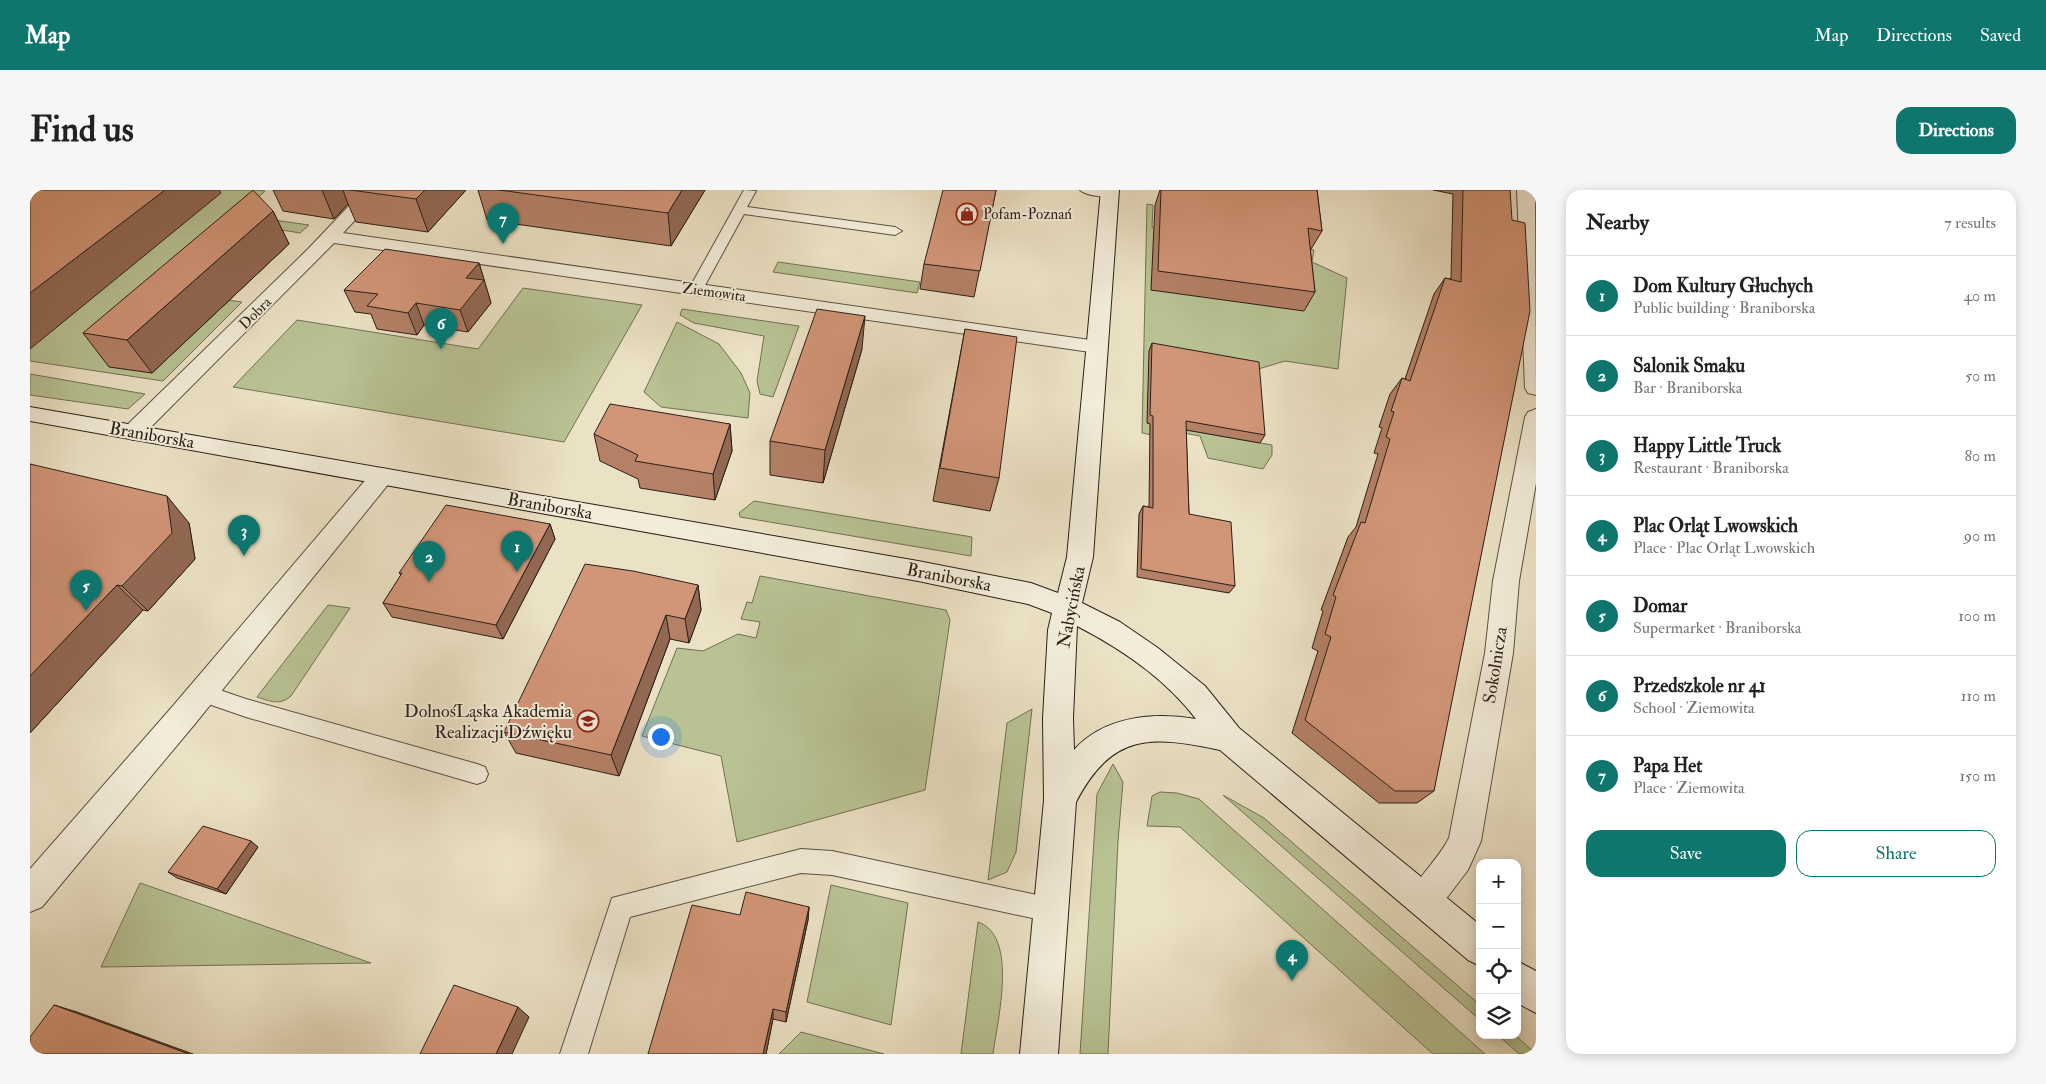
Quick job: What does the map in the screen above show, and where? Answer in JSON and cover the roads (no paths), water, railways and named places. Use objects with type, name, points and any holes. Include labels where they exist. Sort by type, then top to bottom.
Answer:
[{"type":"street","name":"Dobra","points":[[133,432],[330,237],[374,190]]},
{"type":"street","points":[[1526,190],[1536,388]]},
{"type":"street","name":"Nabycińska","points":[[1039,1054],[1060,800],[1058,708],[1062,630],[1080,557],[1097,330],[1110,192]]},
{"type":"street","name":"Ziemowita","points":[[330,237],[1097,347]]},
{"type":"street","name":"Braniborska","points":[[30,414],[964,579],[1031,594],[1068,608],[1110,630],[1148,656],[1195,694],[1228,738]]},
{"type":"street","name":"Sokolnicza","points":[[1424,900],[1456,859],[1465,841],[1499,653],[1506,580],[1536,417]]},
{"type":"street","points":[[30,894],[202,693],[382,476]]},
{"type":"street","points":[[1060,800],[1078,768],[1097,747],[1121,736],[1152,727],[1178,728],[1228,738],[1476,945]]},
{"type":"street","points":[[1521,983],[1536,995]]},
{"type":"lane","points":[[1086,190],[1110,192]]},
{"type":"lane","points":[[696,289],[750,191]]},
{"type":"lane","points":[[739,210],[895,232]]},
{"type":"lane","points":[[202,693],[246,708],[477,774]]},
{"type":"lane","points":[[574,1054],[621,907],[801,861],[832,863],[1051,910]]},
{"type":"place","name":"Pofam-Poznań","points":[[967,214]]},
{"type":"place","name":"Papa Het","points":[[503,244]]},
{"type":"place","name":"Przedszkole nr 41","points":[[441,349]]},
{"type":"place","name":"Happy Little Truck","points":[[244,556]]},
{"type":"place","name":"Dom Kultury Głuchych","points":[[517,572]]},
{"type":"place","name":"Salonik Smaku","points":[[429,582]]},
{"type":"place","name":"Domar","points":[[86,611]]},
{"type":"place","name":"DolnośLąska Akademia Realizacji Dźwięku","points":[[588,721]]},
{"type":"place","name":"Plac Orląt Lwowskich","points":[[1292,981]]}]
